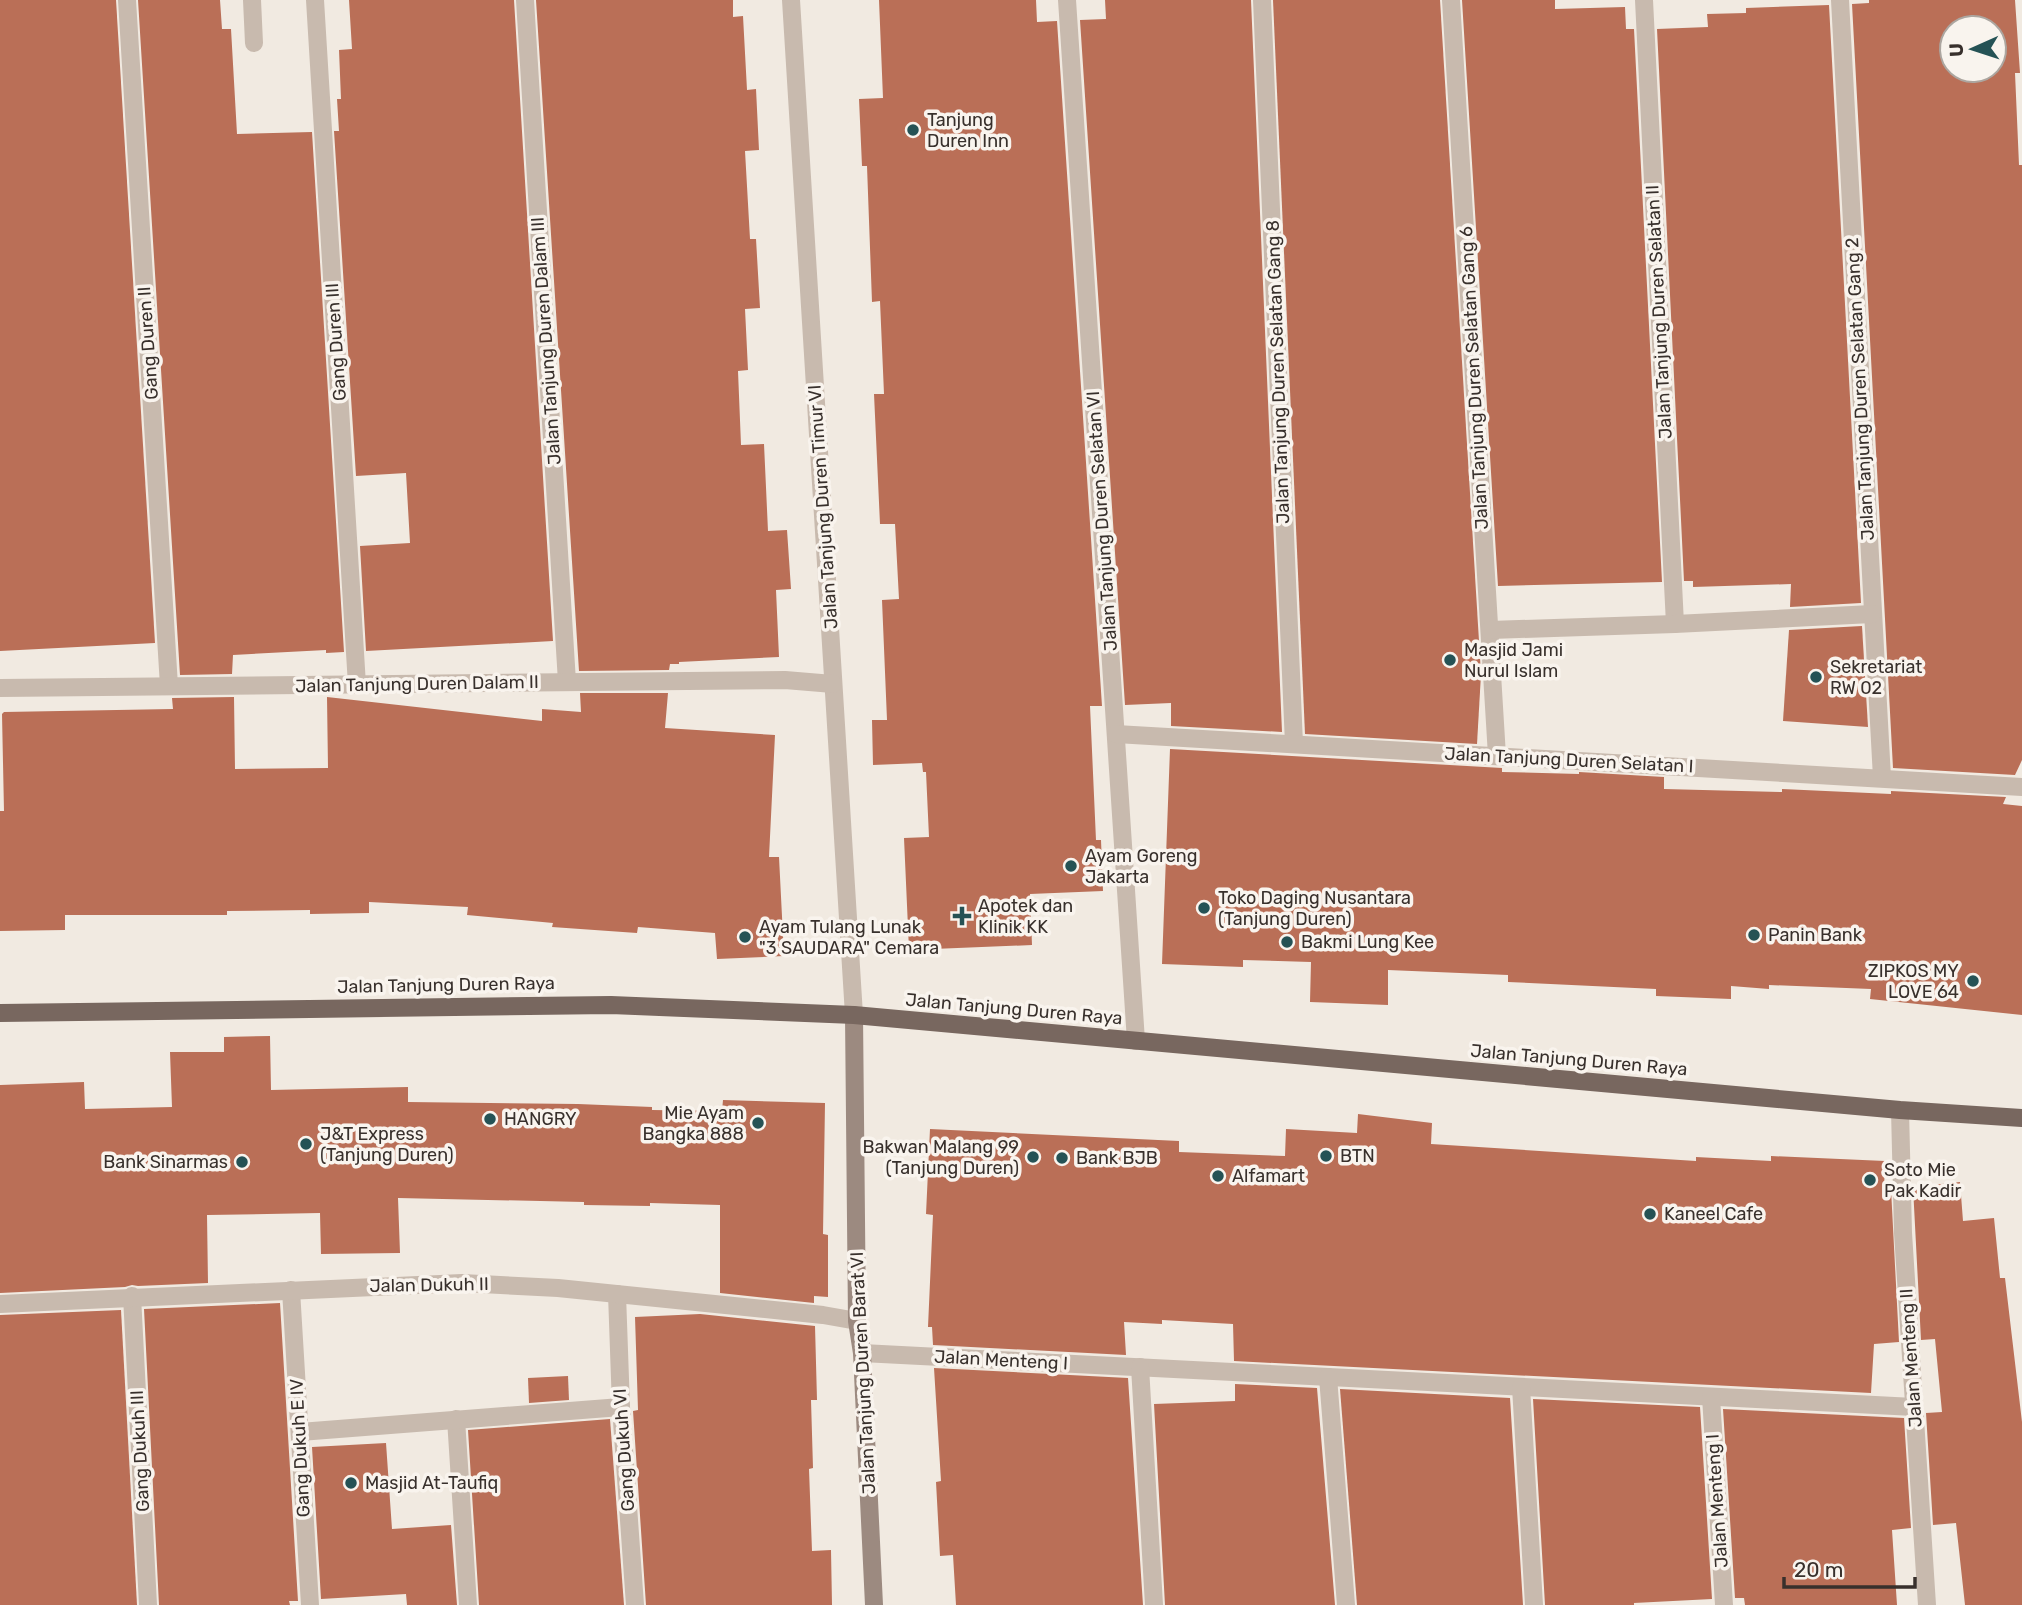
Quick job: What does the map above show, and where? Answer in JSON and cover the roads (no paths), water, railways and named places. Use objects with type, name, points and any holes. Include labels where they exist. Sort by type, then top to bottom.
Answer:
[{"type":"main road","name":"Jalan Tanjung Duren Raya","points":[[0,1013],[611,1005],[854,1015],[1900,1110],[2022,1118]]},
{"type":"street","name":"Gang Duren II","points":[[127,0],[169,686]]},
{"type":"street","points":[[252,0],[254,43]]},
{"type":"street","name":"Gang Duren III","points":[[315,0],[357,685]]},
{"type":"street","name":"Jalan Tanjung Duren Dalam III","points":[[525,0],[567,682]]},
{"type":"street","name":"Jalan Tanjung Duren Timur VI","points":[[791,0],[854,1015]]},
{"type":"street","name":"Jalan Tanjung Duren Selatan VI","points":[[1067,0],[1136,1041]]},
{"type":"street","name":"Jalan Tanjung Duren Selatan Gang 8","points":[[1262,0],[1294,744]]},
{"type":"street","name":"Jalan Tanjung Duren Selatan Gang 6","points":[[1451,0],[1497,756]]},
{"type":"street","name":"Jalan Tanjung Duren Selatan II","points":[[1644,0],[1675,624]]},
{"type":"street","name":"Jalan Tanjung Duren Selatan Gang 2","points":[[1840,0],[1882,778]]},
{"type":"street","points":[[1490,630],[1872,614]]},
{"type":"street","name":"Jalan Tanjung Duren Dalam II","points":[[0,688],[785,680],[834,684]]},
{"type":"street","name":"Jalan Tanjung Duren Selatan I","points":[[1116,734],[2022,787]]},
{"type":"street","name":"Jalan Tanjung Duren Barat VI","points":[[854,1015],[857,1321],[862,1353],[874,1605]]},
{"type":"street","name":"Jalan Menteng II","points":[[1900,1110],[1903,1233],[1927,1605]]},
{"type":"street","name":"Jalan Dukuh II","points":[[0,1304],[462,1283],[558,1288],[823,1315],[857,1321]]},
{"type":"street","name":"Gang Dukuh E IV","points":[[291,1290],[310,1605]]},
{"type":"street","name":"Gang Dukuh VI","points":[[617,1294],[621,1407],[635,1605]]},
{"type":"street","name":"Gang Dukuh III","points":[[132,1296],[148,1605]]},
{"type":"street","name":"Jalan Menteng I","points":[[862,1353],[1914,1407]]},
{"type":"street","points":[[1140,1367],[1154,1605]]},
{"type":"street","points":[[1328,1377],[1346,1605]]},
{"type":"street","points":[[1521,1387],[1534,1605]]},
{"type":"street","name":"Jalan Menteng I","points":[[1711,1397],[1724,1605]]},
{"type":"street","points":[[300,1432],[621,1407]]},
{"type":"street","points":[[456,1419],[468,1605]]},
{"type":"place","name":"Tanjung Duren Inn","points":[[913,130]]},
{"type":"place","name":"Masjid Jami Nurul Islam","points":[[1450,660]]},
{"type":"place","name":"Sekretariat RW 02","points":[[1816,677]]},
{"type":"place","name":"Ayam Goreng Jakarta","points":[[1071,866]]},
{"type":"place","name":"Toko Daging Nusantara (Tanjung Duren)","points":[[1204,908]]},
{"type":"place","name":"Apotek dan Klinik KK","points":[[962,916]]},
{"type":"place","name":"Panin Bank","points":[[1754,935]]},
{"type":"place","name":"Ayam Tulang Lunak \"3 SAUDARA\" Cemara","points":[[745,937]]},
{"type":"place","name":"Bakmi Lung Kee","points":[[1287,942]]},
{"type":"place","name":"ZIPKOS MY LOVE 64","points":[[1973,981]]},
{"type":"place","name":"HANGRY","points":[[490,1119]]},
{"type":"place","name":"Mie Ayam Bangka 888","points":[[758,1123]]},
{"type":"place","name":"J&T Express (Tanjung Duren)","points":[[306,1144]]},
{"type":"place","name":"BTN","points":[[1326,1156]]},
{"type":"place","name":"Bakwan Malang 99 (Tanjung Duren)","points":[[1033,1157]]},
{"type":"place","name":"Bank BJB","points":[[1062,1158]]},
{"type":"place","name":"Bank Sinarmas","points":[[242,1162]]},
{"type":"place","name":"Alfamart","points":[[1218,1176]]},
{"type":"place","name":"Soto Mie Pak Kadir","points":[[1870,1180]]},
{"type":"place","name":"Kaneel Cafe","points":[[1650,1214]]},
{"type":"place","name":"Masjid At-Taufiq","points":[[351,1483]]}]
